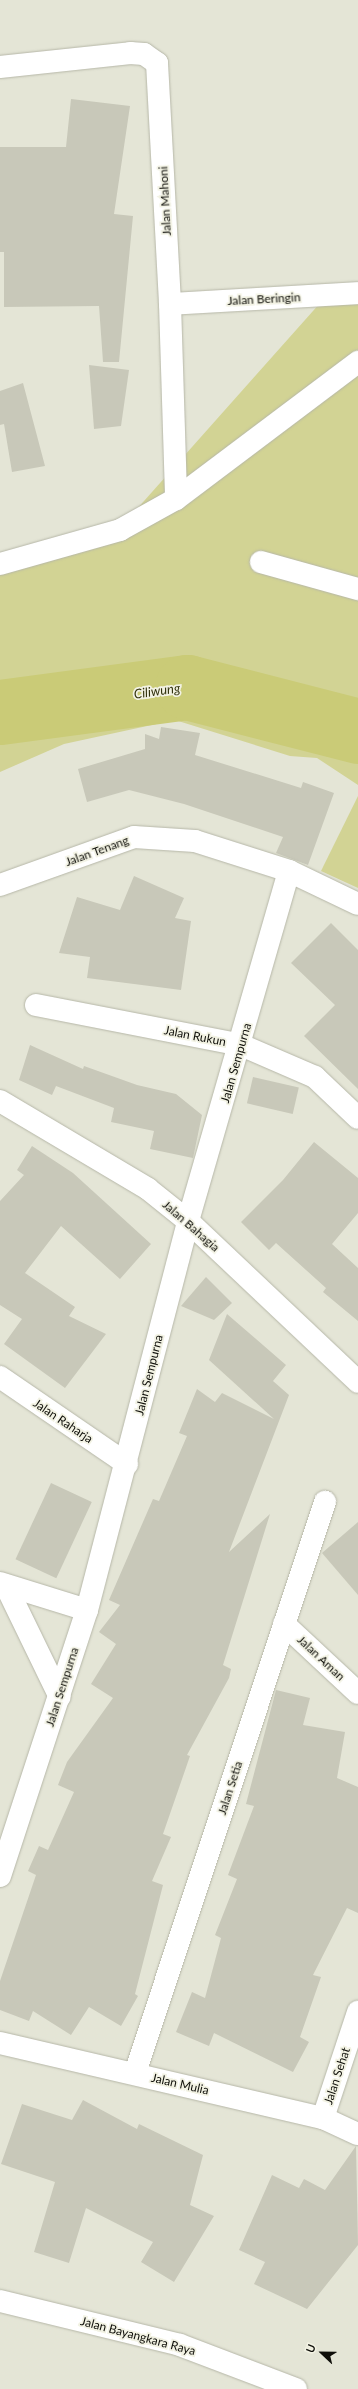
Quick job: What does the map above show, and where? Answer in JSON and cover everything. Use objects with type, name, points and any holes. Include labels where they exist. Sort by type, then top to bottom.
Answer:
[{"type":"street","name":"Jalan Mahoni","points":[[0,67],[130,53],[144,54],[157,63],[170,304],[176,499]]},
{"type":"street","name":"Jalan Beringin","points":[[170,304],[358,293]]},
{"type":"street","points":[[0,564],[120,530],[176,499],[358,362]]},
{"type":"street","points":[[262,562],[358,589]]},
{"type":"street","name":"Jalan Tenang","points":[[0,885],[134,837],[194,841],[288,871],[358,904]]},
{"type":"street","name":"Jalan Sempurna","points":[[0,1876],[60,1697],[87,1610],[127,1464],[188,1221],[241,1045],[288,871]]},
{"type":"street","name":"Jalan Rukun","points":[[36,1005],[241,1045],[315,1077],[358,1118]]},
{"type":"street","name":"Jalan Bahagia","points":[[0,1101],[148,1189],[188,1221],[358,1382]]},
{"type":"street","name":"Jalan Raharja","points":[[0,1377],[127,1464]]},
{"type":"street","name":"Jalan Setia","points":[[135,2073],[325,1502]]},
{"type":"street","points":[[3,1584],[87,1610]]},
{"type":"street","points":[[3,1584],[60,1697]]},
{"type":"street","name":"Jalan Aman","points":[[284,1624],[358,1693]]},
{"type":"street","name":"Jalan Sehat","points":[[323,2118],[358,2012]]},
{"type":"street","name":"Jalan Mulia","points":[[0,2043],[135,2073],[323,2118],[358,2134]]},
{"type":"street","name":"Jalan Bayangkara Raya","points":[[0,2301],[180,2345],[296,2389]]},
{"type":"green space","points":[[358,297],[358,785],[317,758],[290,756],[175,720],[64,744],[0,772],[0,563],[120,528],[321,302]]},
{"type":"green space","points":[[358,796],[358,888],[321,871]]},
{"type":"building","points":[[71,99],[130,106],[114,214],[133,216],[119,362],[103,362],[99,306],[4,307],[4,252],[0,252],[0,147],[66,147]]},
{"type":"building","points":[[89,365],[129,370],[121,426],[94,429]]},
{"type":"building","points":[[23,383],[45,466],[12,472],[4,424],[0,425],[0,391]]},
{"type":"building","points":[[161,727],[200,733],[195,755],[301,788],[303,782],[334,793],[308,865],[276,853],[283,837],[184,804],[129,790],[87,802],[78,769],[145,749],[145,734],[159,739]]},
{"type":"building","points":[[134,876],[184,898],[175,918],[191,921],[181,990],[87,978],[90,957],[59,953],[77,897],[120,910]]},
{"type":"building","points":[[331,923],[358,950],[358,1089],[304,1036],[335,1005],[291,963]]},
{"type":"building","points":[[30,1045],[83,1069],[84,1066],[137,1085],[176,1094],[202,1115],[193,1158],[150,1149],[154,1131],[111,1122],[114,1108],[56,1086],[52,1095],[19,1080]]},
{"type":"building","points":[[253,1077],[299,1088],[293,1114],[247,1103]]},
{"type":"building","points":[[314,1142],[358,1178],[358,1213],[332,1244],[358,1268],[358,1321],[323,1292],[326,1288],[276,1243],[269,1250],[241,1222],[283,1180]]},
{"type":"building","points":[[32,1146],[73,1173],[151,1244],[120,1279],[61,1226],[25,1273],[75,1307],[69,1316],[106,1334],[65,1388],[4,1344],[22,1319],[0,1305],[0,1201],[24,1175],[17,1170]]},
{"type":"building","points":[[206,1277],[232,1303],[214,1320],[181,1306]]},
{"type":"building","points":[[227,1314],[286,1365],[273,1381],[289,1395],[229,1552],[270,1514],[223,1665],[231,1669],[229,1678],[187,1755],[190,1756],[163,1834],[171,1837],[152,1881],[163,1885],[135,1994],[138,1996],[121,2026],[89,2007],[71,2035],[33,2011],[29,2021],[0,2010],[0,1981],[36,1875],[28,1871],[39,1846],[48,1850],[74,1792],[58,1785],[67,1762],[113,1698],[91,1684],[116,1644],[99,1632],[120,1605],[109,1600],[153,1499],[159,1501],[187,1436],[179,1433],[197,1389],[215,1402],[222,1393],[274,1419],[209,1360]]},
{"type":"building","points":[[51,1483],[92,1502],[56,1578],[16,1559]]},
{"type":"building","points":[[358,1522],[358,1595],[322,1553]]},
{"type":"building","points":[[276,1690],[310,1698],[303,1725],[345,1732],[337,1778],[358,1787],[358,1913],[347,1908],[313,1975],[321,1977],[300,2037],[309,2042],[293,2072],[214,2033],[209,2046],[176,2032],[192,1992],[205,1998],[221,1938],[215,1935],[237,1879],[228,1875],[254,1806],[246,1804]]},
{"type":"building","points":[[83,2100],[137,2129],[139,2124],[203,2155],[190,2205],[214,2216],[174,2282],[141,2262],[153,2242],[86,2208],[69,2263],[34,2252],[55,2182],[1,2164],[22,2104],[72,2120]]},
{"type":"building","points":[[356,2146],[358,2245],[307,2309],[254,2284],[265,2262],[239,2250],[272,2175],[299,2188],[304,2179],[325,2190]]},
{"type":"waterway","name":"Ciliwung","points":[[0,712],[187,687],[358,731]]}]
